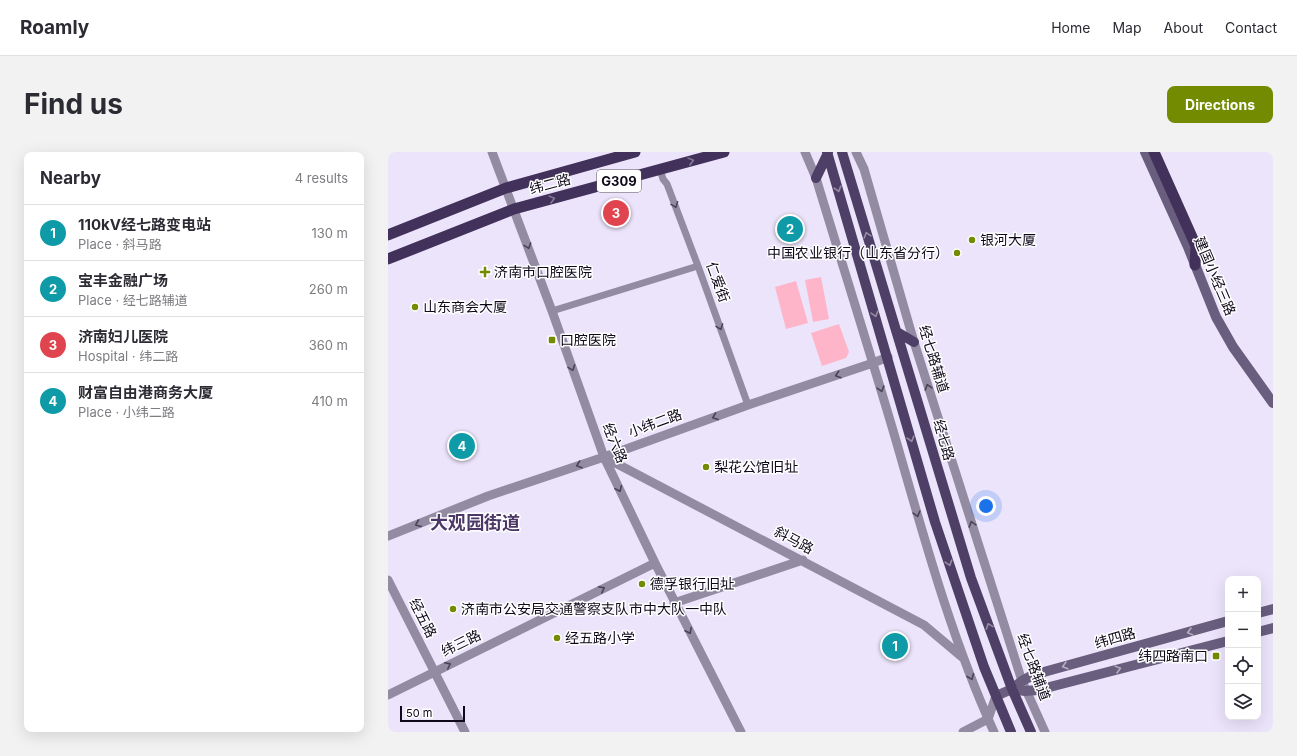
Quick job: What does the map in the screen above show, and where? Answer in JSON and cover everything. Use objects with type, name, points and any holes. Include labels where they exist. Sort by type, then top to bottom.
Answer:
[{"type":"highway","name":"纬二路","points":[[388,234],[506,188],[635,152]]},
{"type":"highway","name":"纬二路","points":[[388,259],[514,209],[724,152]]},
{"type":"highway","points":[[1154,152],[1186,233],[1196,246],[1195,265]]},
{"type":"main road","name":"经七路","points":[[842,152],[971,578],[1012,689],[1031,732]]},
{"type":"main road","name":"建国小经三路","points":[[1146,152],[1186,233]]},
{"type":"main road","points":[[816,178],[827,153]]},
{"type":"main road","points":[[827,153],[888,357],[935,522],[984,667],[1012,732]]},
{"type":"main road","name":"建国小经三路","points":[[1195,265],[1216,317],[1233,347],[1273,403]]},
{"type":"main road","points":[[897,332],[914,342]]},
{"type":"main road","points":[[1261,612],[1273,609]]},
{"type":"main road","name":"纬四路","points":[[996,696],[1023,686],[1033,676],[1225,622]]},
{"type":"main road","points":[[1261,631],[1273,628]]},
{"type":"main road","points":[[1023,686],[1038,690],[1225,642]]},
{"type":"street","name":"经六路","points":[[492,152],[552,311],[604,457],[674,602],[741,732]]},
{"type":"street","points":[[805,152],[816,178],[873,363],[933,570],[963,658],[994,732]]},
{"type":"street","name":"经七路辅道","points":[[856,152],[864,169],[914,342],[1023,686],[1045,732]]},
{"type":"street","name":"仁爱街","points":[[660,170],[663,180],[667,184],[698,266],[748,405]]},
{"type":"street","points":[[552,311],[698,266]]},
{"type":"street","name":"小纬二路","points":[[388,536],[488,496],[604,457],[748,405],[888,357]]},
{"type":"street","name":"斜马路","points":[[604,457],[803,560],[924,625],[963,658]]},
{"type":"street","points":[[674,602],[803,560]]},
{"type":"street","name":"纬三路","points":[[388,695],[655,563]]},
{"type":"street","name":"经五路","points":[[388,580],[465,732]]},
{"type":"street","points":[[963,732],[988,719],[996,696]]},
{"type":"shaded area","points":[[821,277],[829,319],[813,322],[805,280]]},
{"type":"shaded area","points":[[796,281],[808,323],[786,329],[775,287]]},
{"type":"shaded area","points":[[839,324],[849,352],[846,358],[822,366],[811,333]]},
{"type":"place","name":"济南妇儿医院","points":[[616,213]]},
{"type":"place","name":"宝丰金融广场","points":[[790,229]]},
{"type":"place","name":"银河大厦","points":[[972,240]]},
{"type":"place","name":"中国农业银行（山东省分行）","points":[[957,253]]},
{"type":"place","name":"济南市口腔医院","points":[[485,272]]},
{"type":"place","name":"山东商会大厦","points":[[415,307]]},
{"type":"place","name":"口腔医院","points":[[552,340]]},
{"type":"place","name":"财富自由港商务大厦","points":[[462,446]]},
{"type":"place","name":"梨花公馆旧址","points":[[706,467]]},
{"type":"place","name":"德孚银行旧址","points":[[642,584]]},
{"type":"place","name":"济南市公安局交通警察支队市中大队一中队","points":[[453,609]]},
{"type":"place","name":"经五路小学","points":[[557,638]]},
{"type":"place","name":"110kV经七路变电站","points":[[895,646]]},
{"type":"place","name":"纬四路南口","points":[[1216,656]]},
{"type":"district","name":"大观园街道","points":[[475,523]]}]
